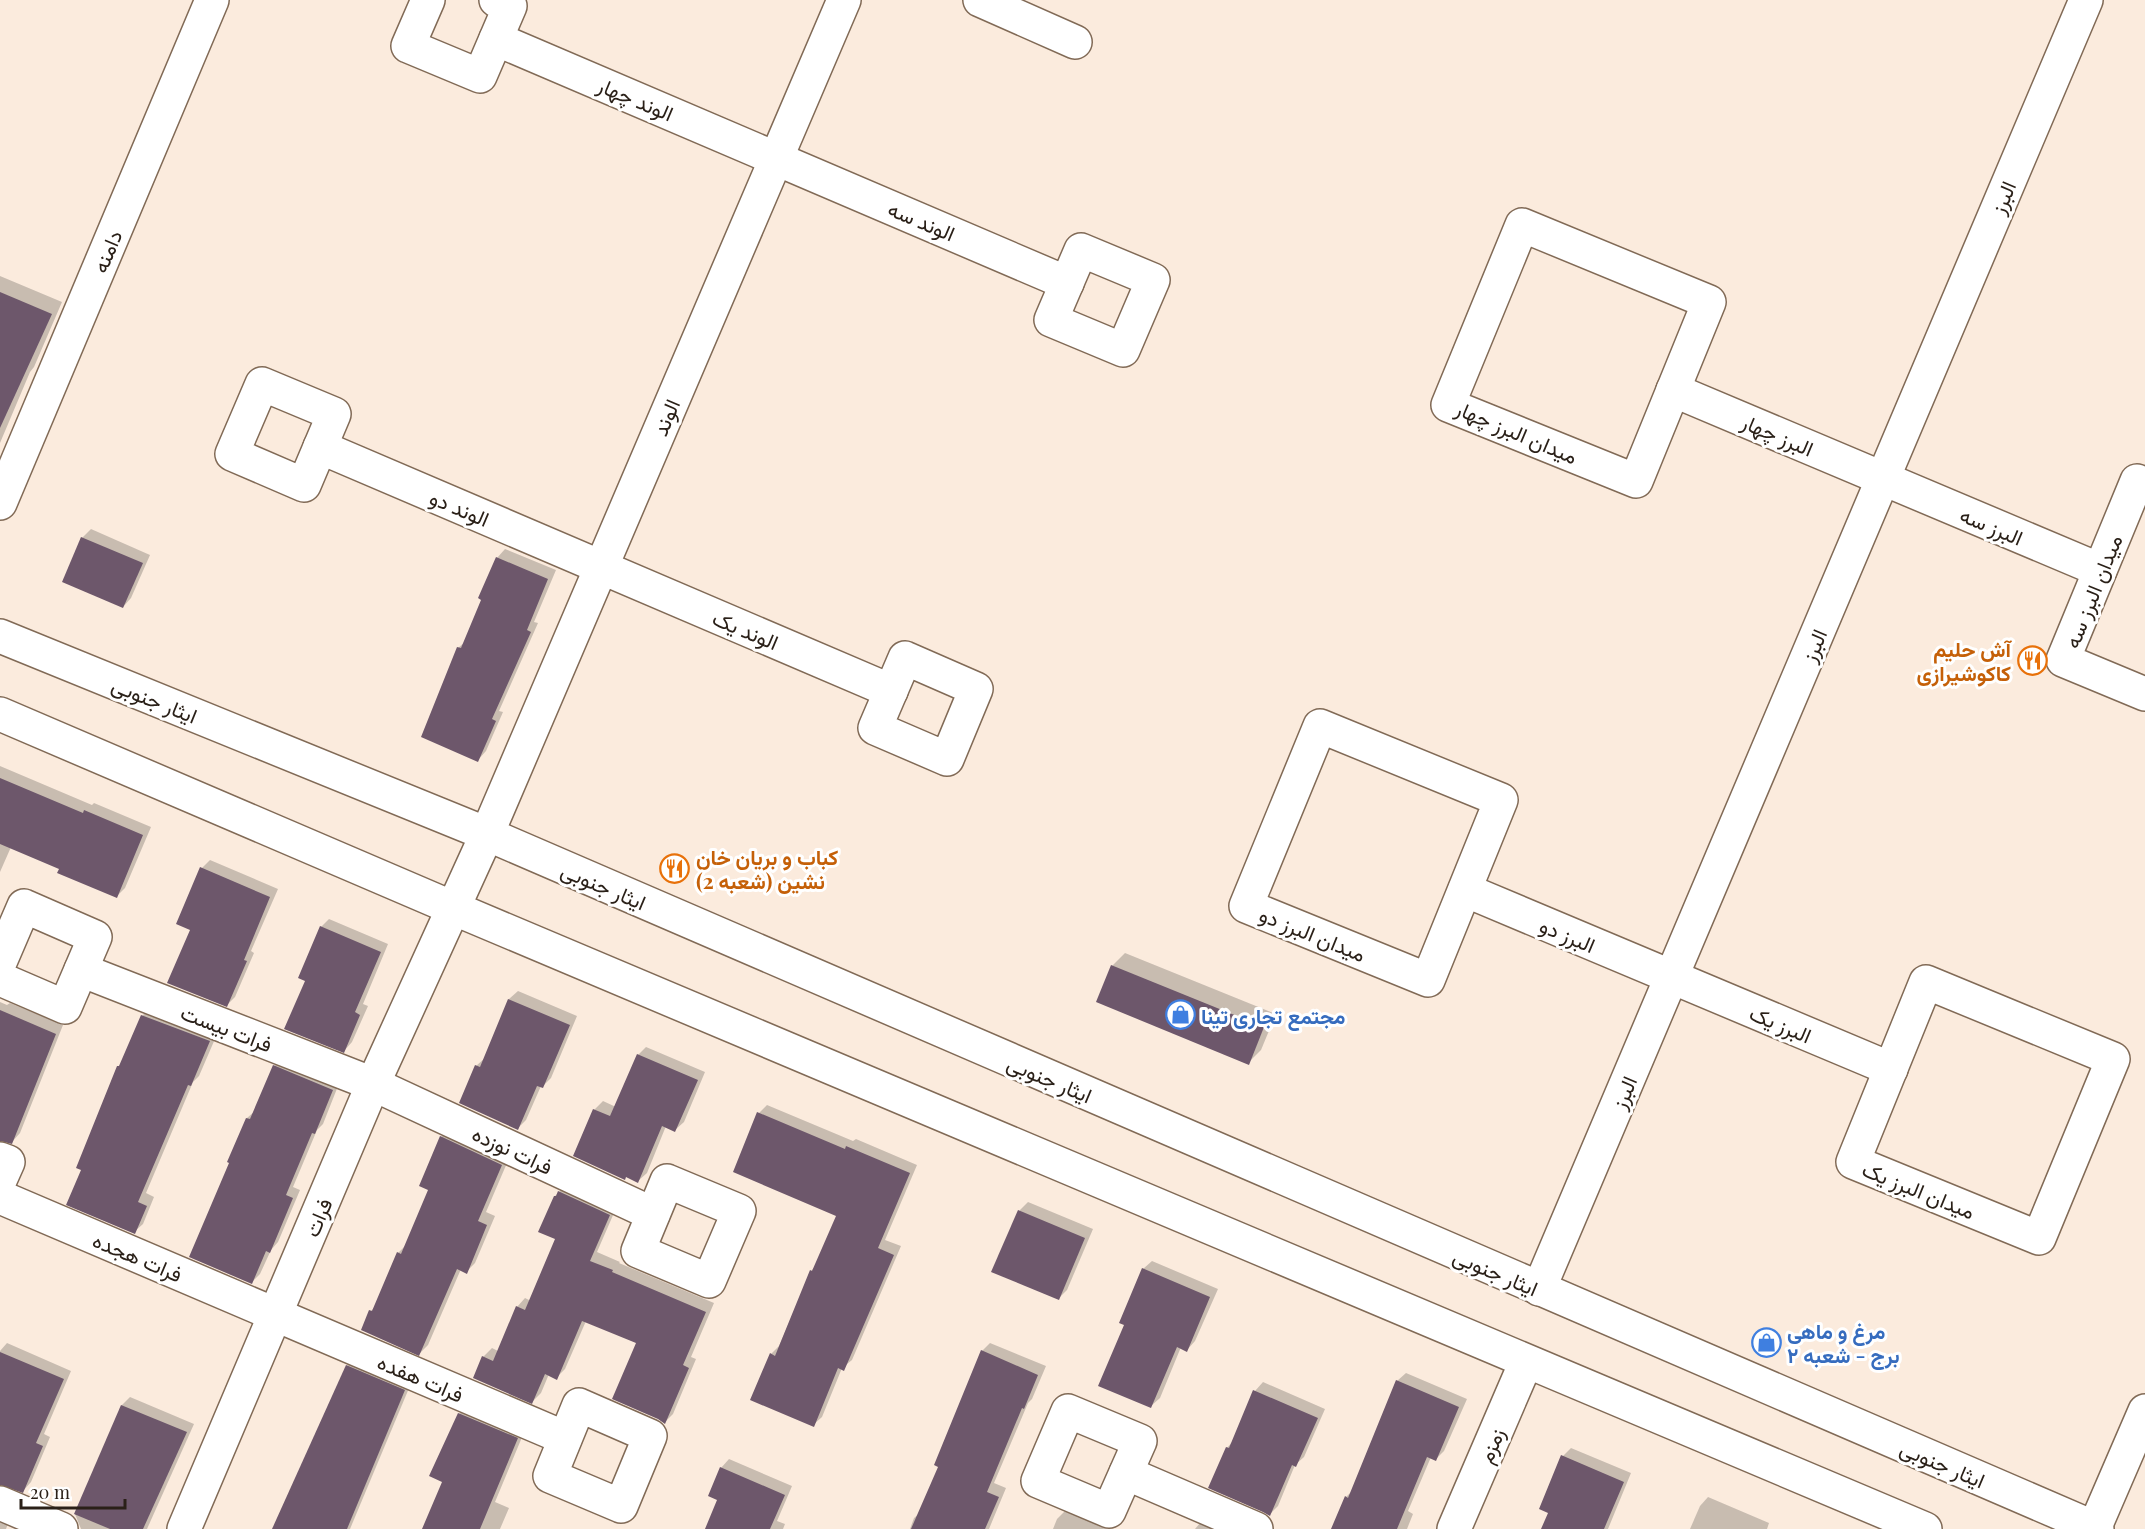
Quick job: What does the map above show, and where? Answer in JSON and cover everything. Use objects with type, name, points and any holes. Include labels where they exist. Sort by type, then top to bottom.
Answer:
[{"type":"street","name":"دامنه","points":[[0,503],[212,0]]},
{"type":"street","points":[[428,0],[408,46],[480,76],[510,6],[496,0]]},
{"type":"street","name":"الوند","points":[[453,908],[487,834],[844,0]]},
{"type":"street","points":[[980,0],[1075,42]]},
{"type":"street","name":"البرز","points":[[1539,1289],[2086,0]]},
{"type":"street","name":"الوند چهار","points":[[496,39],[776,158]]},
{"type":"street","name":"الوند سه","points":[[776,158],[1067,283]]},
{"type":"street","name":"میدان البرز چهار","points":[[1522,225],[1709,302],[1672,390],[1636,481],[1448,405],[1522,225]]},
{"type":"street","name":"البرز چهار","points":[[1672,390],[1883,479]]},
{"type":"street","name":"الوند دو","points":[[320,447],[601,567]]},
{"type":"street","name":"البرز سه","points":[[1883,479],[2100,570]]},
{"type":"street","name":"میدان البرز سه","points":[[2145,484],[2137,481],[2063,660],[2145,694]]},
{"type":"street","name":"الوند یک","points":[[601,567],[891,691]]},
{"type":"street","name":"ایثار جنوبی","points":[[0,636],[487,834],[2095,1529]]},
{"type":"street","points":[[0,714],[453,908],[1925,1529]]},
{"type":"street","name":"میدان البرز دو","points":[[1320,726],[1501,801],[1465,890],[1428,980],[1246,906],[1320,726]]},
{"type":"street","name":"البرز دو","points":[[1465,890],[1672,977]]},
{"type":"street","points":[[0,962],[24,906],[95,937],[65,1007],[0,979]]},
{"type":"street","name":"فرات","points":[[184,1529],[373,1084],[453,908]]},
{"type":"street","name":"فرات بیست","points":[[81,970],[373,1084]]},
{"type":"street","name":"البرز یک","points":[[1672,977],[1891,1069]]},
{"type":"street","name":"میدان البرز یک","points":[[1926,982],[2113,1059],[2039,1238],[1853,1162],[1891,1069],[1926,982]]},
{"type":"street","name":"فرات نوزده","points":[[373,1084],[653,1214]]},
{"type":"street","points":[[0,1158],[8,1162],[0,1180]]},
{"type":"street","name":"فرات هجده","points":[[0,1197],[276,1315]]},
{"type":"street","name":"فرات هفده","points":[[276,1315],[565,1438]]},
{"type":"street","name":"زمزم","points":[[1454,1529],[1526,1362]]},
{"type":"street","points":[[2095,1529],[2145,1410]]},
{"type":"street","points":[[1126,1473],[1256,1529]]},
{"type":"street","points":[[0,1503],[61,1529]]},
{"type":"building","points":[[0,292],[52,314],[0,428]]},
{"type":"building","points":[[81,537],[143,563],[123,608],[62,582]]},
{"type":"building","points":[[496,557],[548,579],[527,630],[531,632],[492,719],[496,721],[478,762],[421,737],[457,647],[461,648],[481,600],[478,598]]},
{"type":"building","points":[[0,778],[143,835],[117,898],[57,873],[59,869],[0,844]]},
{"type":"building","points":[[200,867],[270,897],[244,960],[247,961],[227,1007],[167,983],[190,930],[176,924]]},
{"type":"building","points":[[320,926],[381,952],[355,1012],[360,1015],[344,1053],[284,1029],[305,981],[298,978]]},
{"type":"building","name":"مجتمع تجاری تینا","points":[[1111,965],[1264,1027],[1249,1065],[1096,1002]]},
{"type":"building","points":[[508,999],[570,1025],[543,1088],[537,1086],[518,1130],[459,1103],[475,1065],[480,1067]]},
{"type":"building","points":[[0,1010],[56,1034],[12,1144],[0,1141]]},
{"type":"building","points":[[141,1015],[210,1041],[191,1086],[188,1085],[138,1202],[147,1206],[135,1234],[66,1205],[81,1170],[76,1168],[117,1066],[119,1066]]},
{"type":"building","points":[[637,1054],[698,1080],[675,1132],[662,1126],[638,1183],[626,1177],[625,1180],[573,1156],[593,1109],[610,1116]]},
{"type":"building","points":[[273,1065],[333,1090],[286,1195],[293,1198],[270,1253],[266,1251],[252,1284],[189,1257],[246,1118],[250,1119]]},
{"type":"building","points":[[757,1112],[910,1173],[878,1248],[894,1255],[844,1371],[838,1368],[814,1427],[750,1400],[770,1353],[775,1356],[810,1270],[812,1271],[836,1216],[733,1172]]},
{"type":"building","points":[[440,1136],[502,1165],[478,1221],[487,1225],[467,1274],[457,1269],[419,1356],[361,1330],[369,1310],[372,1311],[397,1252],[401,1254],[428,1190],[419,1186]]},
{"type":"building","points":[[558,1191],[610,1215],[590,1261],[706,1312],[683,1365],[689,1368],[665,1424],[612,1399],[636,1343],[582,1321],[557,1380],[545,1374],[532,1404],[473,1378],[482,1356],[493,1361],[516,1306],[525,1310],[555,1239],[538,1232]]},
{"type":"building","points":[[1018,1210],[1085,1238],[1059,1300],[991,1272]]},
{"type":"building","points":[[1142,1268],[1210,1297],[1187,1352],[1177,1347],[1151,1408],[1098,1386],[1124,1325],[1119,1323]]},
{"type":"building","points":[[981,1350],[1038,1375],[987,1492],[999,1497],[985,1529],[911,1529],[938,1467],[934,1465]]},
{"type":"building","points":[[0,1352],[64,1379],[36,1443],[43,1446],[23,1493],[0,1485]]},
{"type":"building","points":[[346,1365],[405,1390],[347,1529],[272,1529]]},
{"type":"building","points":[[1396,1380],[1459,1407],[1436,1461],[1427,1457],[1397,1529],[1331,1529],[1345,1496],[1348,1498]]},
{"type":"building","points":[[1253,1390],[1318,1418],[1296,1467],[1292,1465],[1270,1516],[1208,1488],[1226,1447],[1229,1448]]},
{"type":"building","points":[[121,1405],[187,1432],[143,1529],[110,1529],[74,1514]]},
{"type":"building","points":[[458,1413],[518,1438],[480,1529],[422,1529],[442,1482],[429,1476]]},
{"type":"building","points":[[1561,1455],[1624,1482],[1604,1529],[1541,1529],[1548,1513],[1539,1509]]},
{"type":"building","points":[[720,1467],[785,1495],[770,1529],[705,1529],[717,1500],[708,1496]]},
{"type":"place","name":"آش حلیم کاکوشیرازی","points":[[2032,660]]},
{"type":"place","name":"کباب و بریان خان نشین (شعبه 2)","points":[[675,868]]},
{"type":"place","name":"مجتمع تجاری تینا","points":[[1180,1015]]},
{"type":"place","name":"مرغ و ماهی برج - شعبه ۲","points":[[1766,1342]]}]
